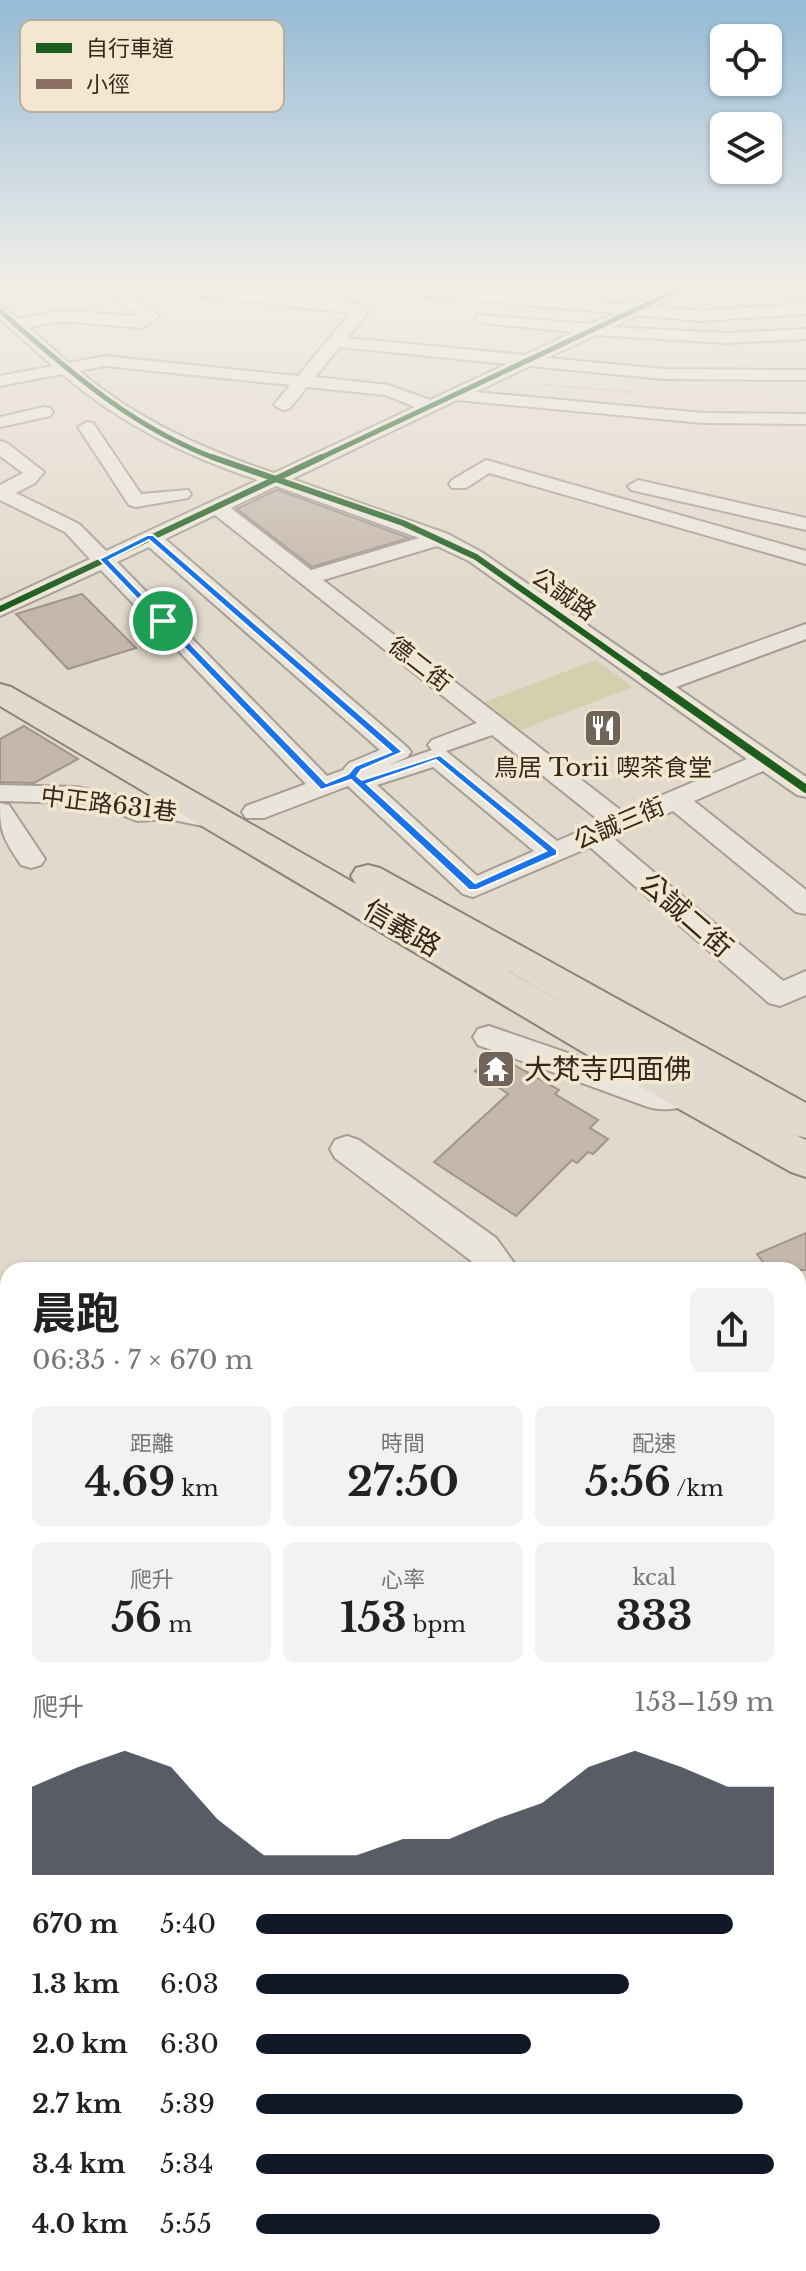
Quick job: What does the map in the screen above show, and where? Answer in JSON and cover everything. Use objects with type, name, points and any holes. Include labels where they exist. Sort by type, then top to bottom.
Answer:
[{"type":"main road","name":"信義路","points":[[0,669],[255,812],[323,866],[686,1094],[806,1160]]},
{"type":"main road","name":"信義路","points":[[0,693],[217,821],[323,866],[806,1122]]},
{"type":"street","name":"公誠路","points":[[95,390],[128,416],[182,445],[441,538],[476,557],[806,789]]},
{"type":"street","points":[[283,405],[296,390]]},
{"type":"street","points":[[388,390],[430,406]]},
{"type":"street","points":[[0,609],[466,390]]},
{"type":"street","points":[[775,390],[798,424]]},
{"type":"street","points":[[455,395],[798,424]]},
{"type":"street","points":[[0,422],[44,412]]},
{"type":"street","points":[[87,427],[136,501],[176,480],[168,454],[182,445]]},
{"type":"street","points":[[0,447],[34,472],[28,479],[0,493]]},
{"type":"street","points":[[459,484],[486,466],[806,558]]},
{"type":"street","name":"德二街","points":[[176,480],[497,724],[620,823]]},
{"type":"street","points":[[638,486],[806,524]]},
{"type":"street","points":[[0,493],[72,528],[324,788]]},
{"type":"street","points":[[150,537],[398,752],[358,768],[356,780]]},
{"type":"street","points":[[307,578],[441,538]]},
{"type":"street","points":[[659,685],[806,631]]},
{"type":"street","points":[[441,745],[497,724]]},
{"type":"street","points":[[255,812],[324,788],[437,757],[553,852]]},
{"type":"street","name":"公誠三街","points":[[356,780],[473,888],[766,760]]},
{"type":"street","name":"中正路631巷","points":[[0,793],[76,795],[115,803],[137,813],[169,811],[217,821]]},
{"type":"street","points":[[675,799],[806,905]]},
{"type":"street","points":[[0,811],[31,859]]},
{"type":"street","name":"公誠二街","points":[[593,835],[793,989]]},
{"type":"street","points":[[489,1037],[660,1098],[686,1094]]},
{"type":"street","points":[[347,1149],[483,1249],[494,1262]]},
{"type":"shaded area","points":[[596,660],[633,687],[518,731],[482,703]]},
{"type":"building","points":[[276,490],[409,538],[312,567],[237,509]]},
{"type":"building","points":[[82,594],[136,648],[68,669],[16,614]]},
{"type":"building","points":[[24,726],[78,759],[34,783],[0,782],[0,739]]},
{"type":"building","points":[[496,1055],[559,1090],[555,1094],[598,1120],[590,1128],[608,1139],[593,1154],[588,1152],[577,1163],[572,1160],[516,1216],[434,1162],[508,1094],[475,1071]]},
{"type":"building","points":[[806,1233],[806,1262],[763,1262],[757,1254]]},
{"type":"cycle path","points":[[92,390],[127,416],[175,442],[403,523],[476,557],[806,789]]},
{"type":"cycle path","points":[[0,609],[465,390]]},
{"type":"place","name":"鳥居 Torii 喫茶食堂","points":[[603,728]]},
{"type":"place","name":"大梵寺四面佛","points":[[496,1069]]},
{"type":"route","points":[[163,621],[103,559],[150,537],[398,752],[358,768],[352,776],[473,888],[553,852],[437,757],[360,783],[352,776],[324,788],[163,621]]}]
